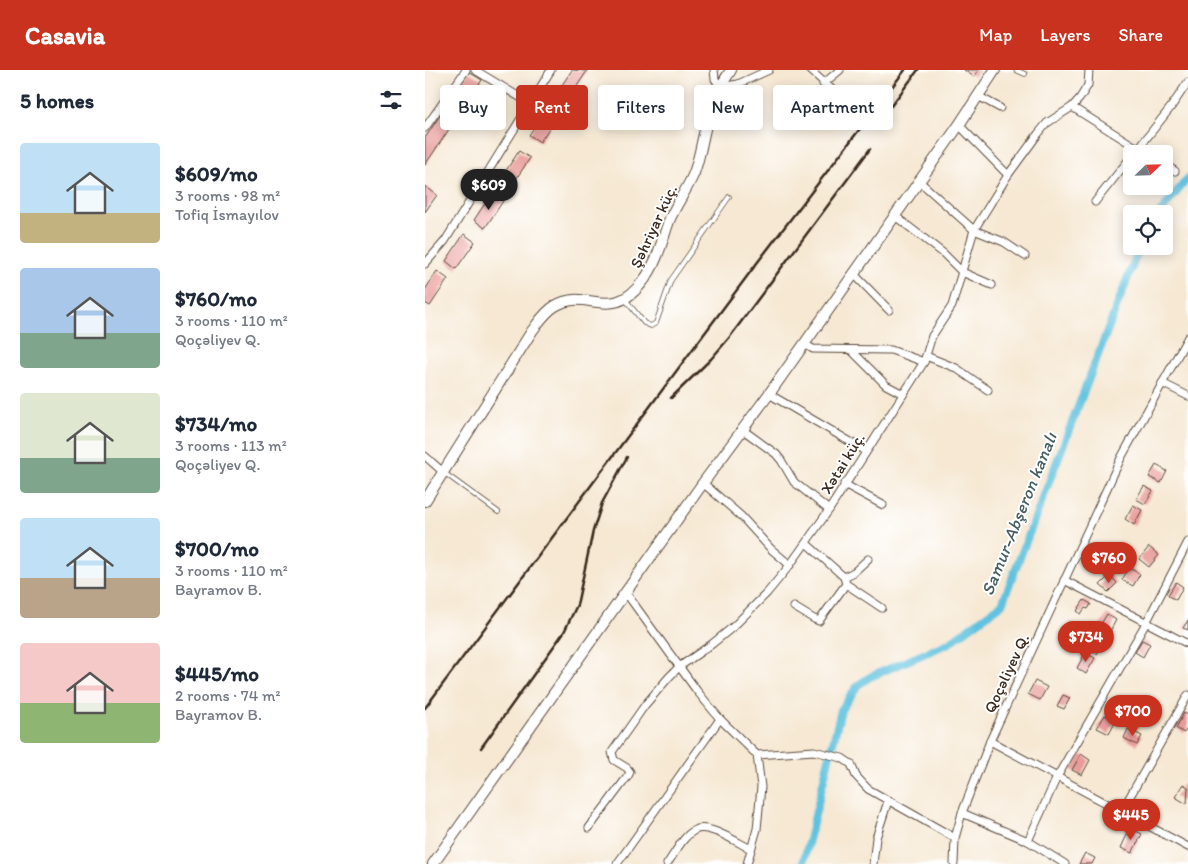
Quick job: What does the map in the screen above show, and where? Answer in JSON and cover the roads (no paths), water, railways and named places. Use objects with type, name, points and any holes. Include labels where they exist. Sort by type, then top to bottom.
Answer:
[{"type":"street","points":[[425,128],[467,70]]},
{"type":"street","points":[[475,70],[516,95]]},
{"type":"street","points":[[542,85],[551,70]]},
{"type":"street","points":[[714,70],[715,79],[719,85]]},
{"type":"street","name":"Şəhriyar küç.","points":[[721,85],[731,70]]},
{"type":"street","points":[[731,85],[769,70]]},
{"type":"street","points":[[810,70],[823,84],[841,70]]},
{"type":"street","points":[[433,864],[895,216],[995,70]]},
{"type":"street","name":"Xətai küç.","points":[[589,828],[630,772],[614,760],[612,752],[645,705],[679,667],[712,644],[767,593],[790,565],[829,510],[925,359],[932,336],[952,306],[974,230],[1008,175],[1047,123],[1073,107],[1088,85],[1089,70]]},
{"type":"street","points":[[1141,145],[1188,82]]},
{"type":"street","points":[[978,96],[1000,108]]},
{"type":"street","points":[[1073,107],[1127,145]]},
{"type":"street","points":[[959,125],[1008,175]]},
{"type":"street","points":[[425,264],[445,242],[516,128]]},
{"type":"street","name":"Şəhriyar küç.","points":[[625,298],[634,292],[652,269],[670,219],[693,174],[705,130]]},
{"type":"street","points":[[1095,202],[1123,167]]},
{"type":"street","points":[[919,182],[974,230],[1005,242],[1025,256]]},
{"type":"street","points":[[895,216],[943,253],[962,272],[992,285]]},
{"type":"street","points":[[853,273],[889,310]]},
{"type":"street","points":[[425,501],[531,332],[547,313],[554,307],[570,300],[608,304],[625,298]]},
{"type":"street","name":"Qoçəliyev Q.","points":[[954,864],[955,838],[962,813],[991,741],[1121,458],[1188,337]]},
{"type":"street","points":[[804,344],[813,348],[891,350],[956,368],[987,390]]},
{"type":"street","points":[[851,350],[886,385],[903,394]]},
{"type":"street","points":[[1163,382],[1188,396]]},
{"type":"street","points":[[769,394],[866,450]]},
{"type":"street","points":[[743,430],[776,454],[794,482],[829,510]]},
{"type":"street","points":[[425,456],[443,472]]},
{"type":"street","points":[[703,483],[742,517],[771,549],[790,565]]},
{"type":"street","points":[[844,484],[883,505]]},
{"type":"street","points":[[1028,841],[1057,777],[1146,623],[1188,542]]},
{"type":"street","points":[[806,543],[845,581],[882,608]]},
{"type":"street","points":[[794,607],[814,620],[819,621],[845,581],[868,559]]},
{"type":"street","points":[[1064,580],[1188,644]]},
{"type":"street","points":[[627,593],[679,667],[720,719],[757,755],[761,787],[757,829],[747,864]]},
{"type":"street","points":[[1121,812],[1188,695]]},
{"type":"street","points":[[617,864],[720,719]]},
{"type":"street","points":[[991,741],[1188,847]]},
{"type":"street","points":[[757,755],[814,751],[842,758],[851,764],[856,776],[868,789],[955,838]]},
{"type":"street","points":[[873,864],[876,838],[888,801]]},
{"type":"street","points":[[962,813],[1028,841],[1065,864]]},
{"type":"street","points":[[667,864],[687,837],[696,829],[708,828],[751,849]]},
{"type":"lane","points":[[1016,70],[1025,74]]},
{"type":"lane","points":[[625,298],[644,323],[651,326],[656,323],[671,280],[729,197]]},
{"type":"lane","points":[[443,472],[498,512]]},
{"type":"waterway","name":"Samur-Abşeron kanalı","points":[[1166,205],[1188,178]]},
{"type":"waterway","name":"Samur-Abşeron kanalı","points":[[803,864],[841,710],[858,685],[870,677],[949,643],[1002,604],[1137,255]]},
{"type":"railway","points":[[425,708],[757,263],[905,70]]},
{"type":"railway","points":[[893,103],[918,70]]},
{"type":"railway","points":[[671,398],[711,359],[729,338],[870,149]]},
{"type":"railway","points":[[481,748],[564,632],[577,605],[593,531],[602,503],[627,457]]}]
